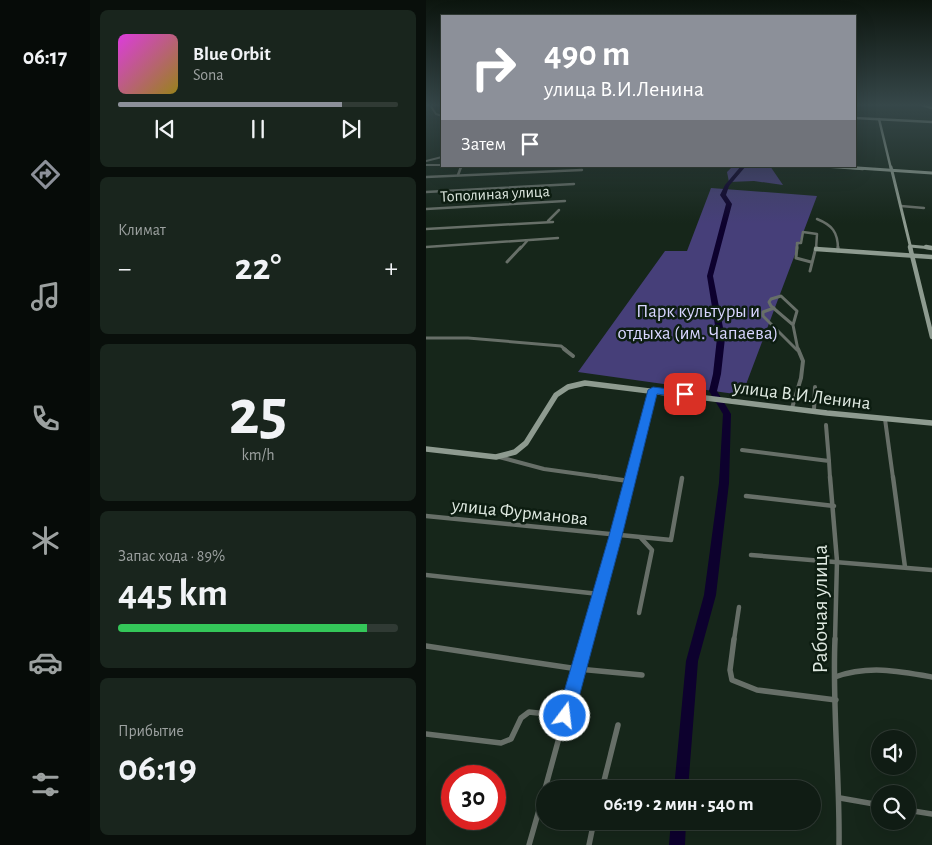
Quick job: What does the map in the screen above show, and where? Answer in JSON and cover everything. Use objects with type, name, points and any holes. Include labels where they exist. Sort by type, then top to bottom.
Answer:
[{"type":"street","points":[[885,144],[932,337]]},
{"type":"street","points":[[426,160],[441,157]]},
{"type":"street","points":[[426,165],[441,165]]},
{"type":"street","points":[[458,175],[461,167]]},
{"type":"street","points":[[838,167],[932,173]]},
{"type":"street","points":[[426,176],[582,170]]},
{"type":"street","points":[[426,192],[574,184]]},
{"type":"street","name":"Тополиная улица","points":[[426,209],[564,201]]},
{"type":"street","points":[[901,206],[924,208]]},
{"type":"street","points":[[543,222],[552,219],[559,210]]},
{"type":"street","points":[[818,219],[829,224],[838,235],[838,251]]},
{"type":"street","points":[[426,229],[553,222]]},
{"type":"street","points":[[810,270],[816,249],[817,234],[803,232],[801,243],[798,243],[796,258],[811,262]]},
{"type":"street","points":[[426,247],[558,238]]},
{"type":"street","points":[[507,262],[527,240]]},
{"type":"street","points":[[910,246],[932,248]]},
{"type":"street","points":[[816,249],[932,257]]},
{"type":"street","points":[[792,324],[774,308],[769,302],[771,299],[781,296],[797,311],[792,324],[797,350]]},
{"type":"street","points":[[774,308],[763,312],[763,316],[797,350],[803,361],[801,378],[792,408]]},
{"type":"street","points":[[426,338],[468,338],[561,346],[573,356]]},
{"type":"street","name":"улица В.И.Ленина","points":[[499,457],[512,453],[527,442],[549,402],[566,387],[585,383],[885,419],[932,422]]},
{"type":"street","points":[[814,410],[815,387]]},
{"type":"street","points":[[547,780],[653,390]]},
{"type":"street","points":[[885,419],[905,567]]},
{"type":"street","name":"Рабочая улица","points":[[826,425],[837,561],[834,663],[840,798],[839,845]]},
{"type":"street","points":[[426,449],[499,457],[544,470],[629,481]]},
{"type":"street","points":[[742,450],[829,461]]},
{"type":"street","name":"улица Фурманова","points":[[426,516],[671,540],[682,478]]},
{"type":"street","points":[[746,496],[834,506]]},
{"type":"street","points":[[639,613],[652,550],[641,538]]},
{"type":"street","points":[[751,555],[932,570]]},
{"type":"street","points":[[426,575],[599,594]]},
{"type":"street","points":[[739,607],[730,670],[732,680],[757,690],[836,700]]},
{"type":"street","points":[[426,646],[578,669],[642,675]]},
{"type":"street","points":[[835,677],[851,670],[871,669],[932,677]]},
{"type":"street","points":[[426,734],[501,743],[511,739],[521,718],[529,712],[565,716]]},
{"type":"street","points":[[604,780],[618,725]]},
{"type":"street","points":[[840,798],[871,803]]},
{"type":"street","points":[[916,811],[932,814]]},
{"type":"street","points":[[529,845],[536,820]]},
{"type":"street","points":[[589,845],[592,830]]},
{"type":"green space","points":[[732,167],[771,167],[783,185],[754,181],[729,182],[727,172]]},
{"type":"green space","name":"Парк культуры и отдыха (им. Чапаева)","points":[[711,188],[817,196],[742,395],[578,372],[665,251],[687,251]]},
{"type":"waterway","points":[[682,780],[692,661],[710,595],[724,483],[727,414],[713,391],[721,338],[710,276],[729,204],[723,195],[727,186],[743,167]]},
{"type":"waterway","points":[[677,845],[678,830]]},
{"type":"route","points":[[565,716],[653,390],[685,394]]}]
